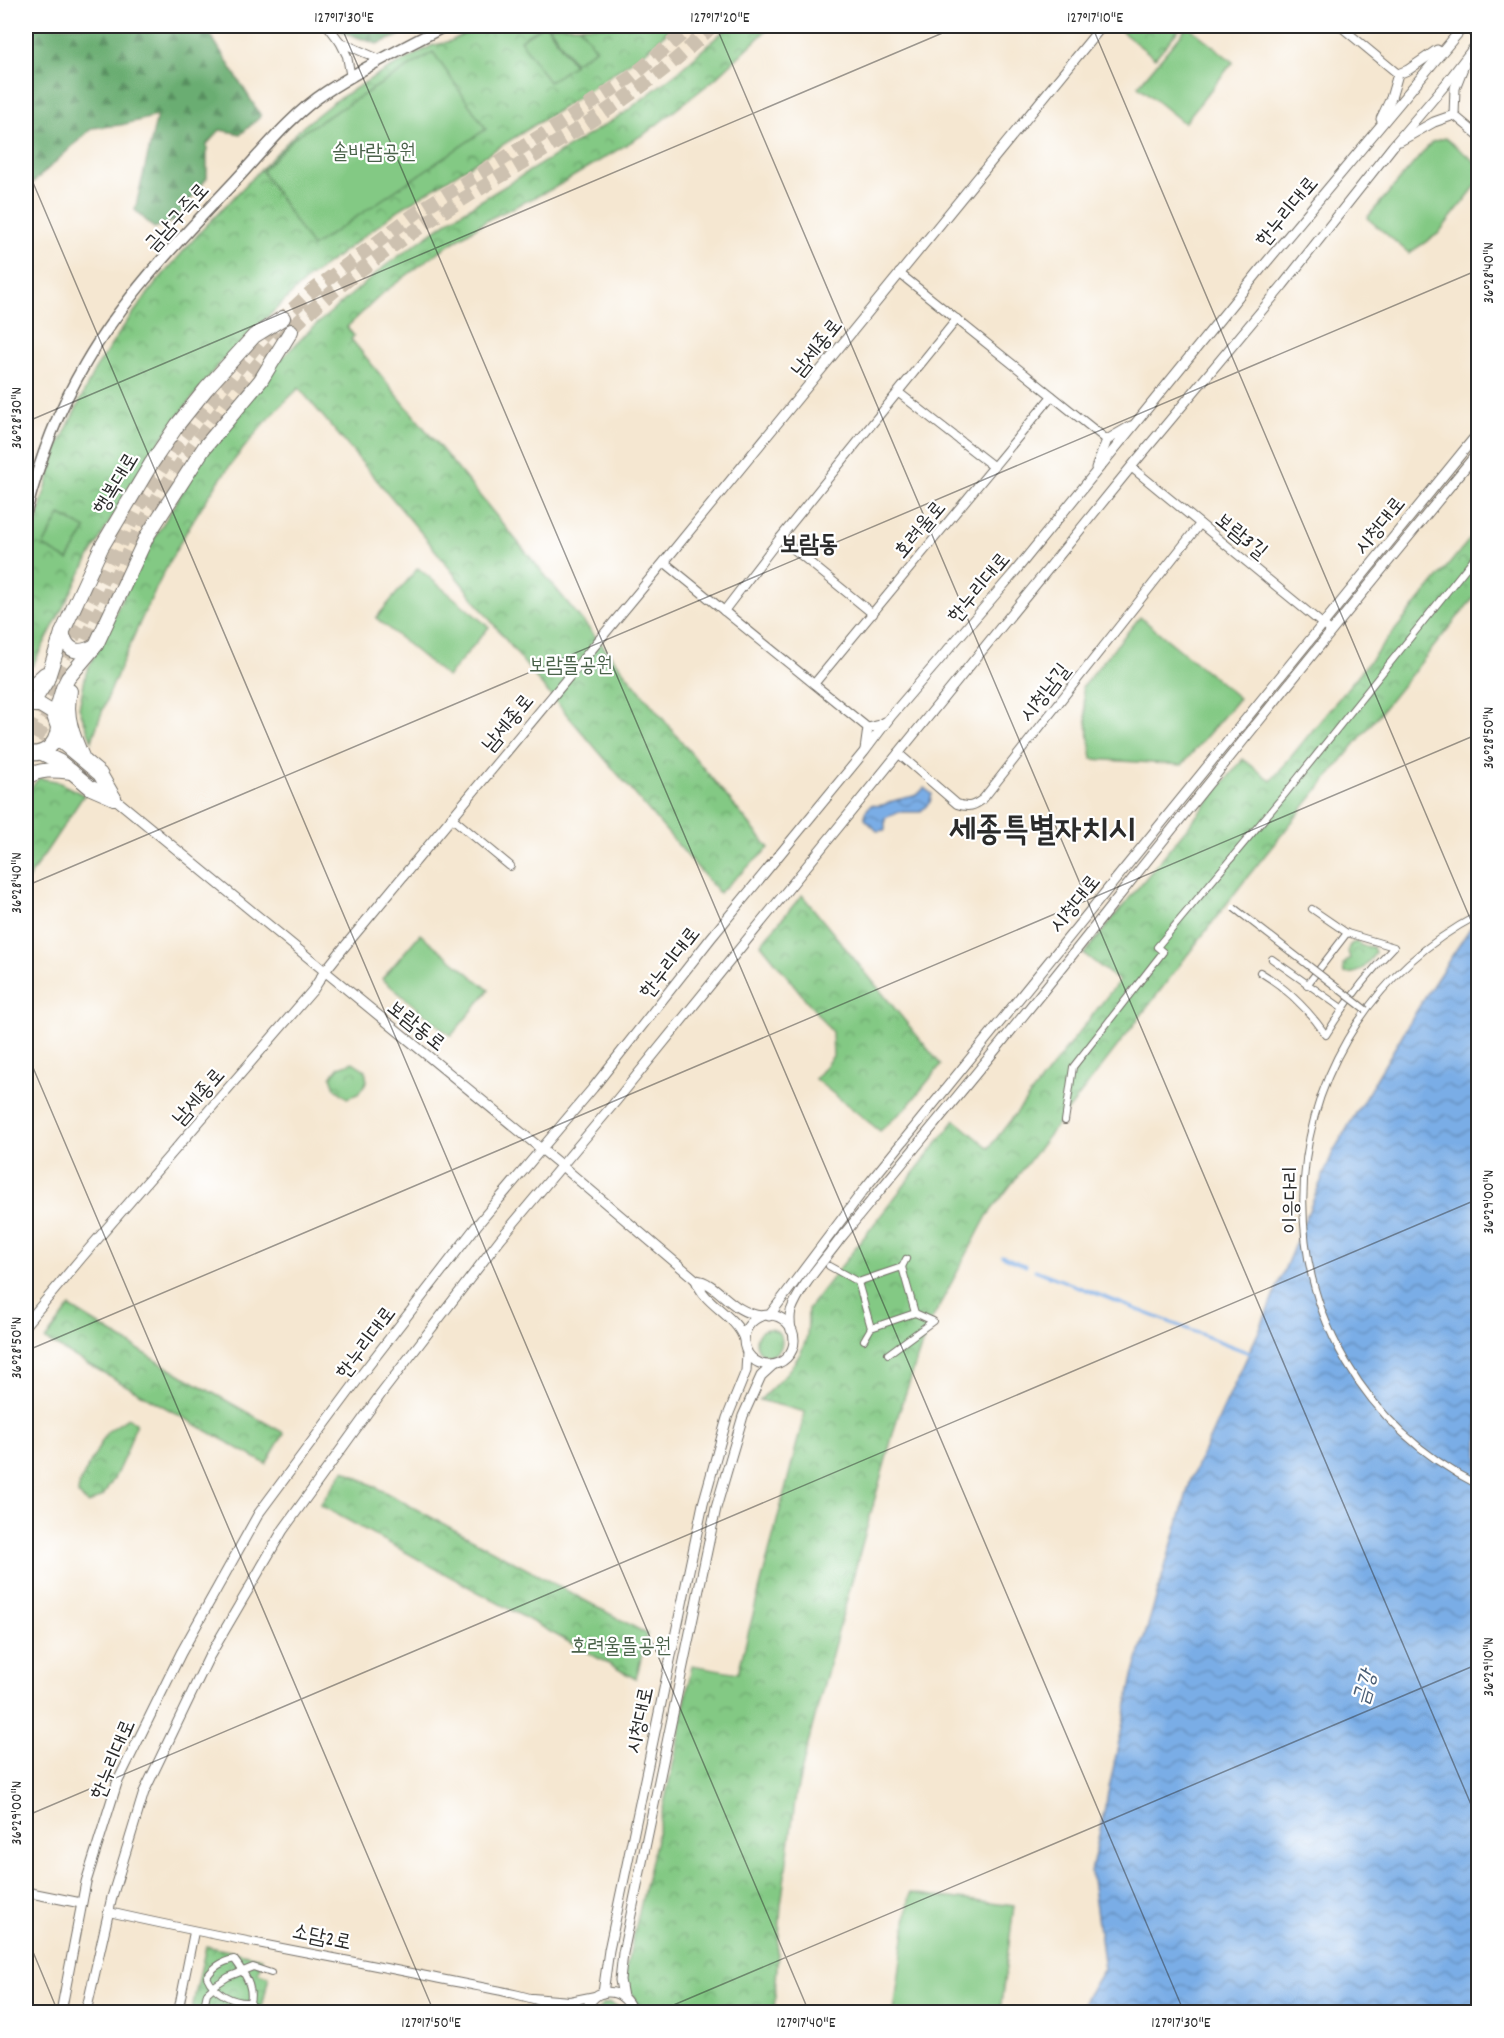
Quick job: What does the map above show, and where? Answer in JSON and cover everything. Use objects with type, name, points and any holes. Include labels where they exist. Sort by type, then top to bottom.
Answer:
[{"type":"highway","name":"행복대로","points":[[28,702],[47,680],[62,633],[101,548],[151,464],[178,424],[254,336],[283,318]]},
{"type":"highway","points":[[83,761],[71,732],[68,701],[74,681],[87,663],[123,585],[160,516],[204,448],[261,380],[291,331]]},
{"type":"highway","points":[[62,633],[65,644],[75,651],[85,651],[96,645]]},
{"type":"highway","points":[[26,768],[54,743],[56,712],[63,688],[96,645]]},
{"type":"highway","points":[[26,684],[34,684],[42,678],[53,662]]},
{"type":"highway","points":[[28,702],[47,708],[57,724],[64,744],[100,774],[114,798]]},
{"type":"highway","points":[[26,753],[42,753],[60,762],[91,788],[114,798]]},
{"type":"highway","points":[[26,778],[38,771],[73,772]]},
{"type":"main road","name":"금남구즉로","points":[[26,512],[36,474],[69,393],[85,363],[126,304],[159,264],[290,122],[324,93],[445,26]]},
{"type":"street","points":[[328,26],[347,56],[351,78]]},
{"type":"street","name":"남세종로","points":[[26,1324],[313,990],[325,971],[451,817],[1102,26]]},
{"type":"street","points":[[1340,26],[1398,74]]},
{"type":"street","name":"한누리대로","points":[[61,2013],[81,1903],[117,1783],[181,1653],[259,1513],[477,1224],[600,1078],[891,716],[1013,574],[1464,26]]},
{"type":"street","points":[[1377,129],[1391,98],[1398,74],[1427,58],[1453,38]]},
{"type":"street","points":[[340,42],[381,60]]},
{"type":"street","name":"한누리대로","points":[[86,2013],[109,1912],[144,1792],[209,1658],[283,1530],[381,1394],[501,1238],[1131,467],[1283,285],[1479,42]]},
{"type":"street","points":[[1455,115],[1455,88],[1468,54]]},
{"type":"street","points":[[1455,115],[1479,135]]},
{"type":"street","points":[[1393,146],[1434,122],[1455,115]]},
{"type":"street","points":[[899,273],[1107,440]]},
{"type":"street","points":[[724,611],[780,538],[957,320]]},
{"type":"street","points":[[899,393],[993,467]]},
{"type":"street","name":"호려울로","points":[[814,684],[1052,396]]},
{"type":"street","points":[[1092,478],[1107,440],[1138,421]]},
{"type":"street","name":"시청대로","points":[[765,1316],[866,1187],[1479,433]]},
{"type":"street","name":"시청대로","points":[[791,1330],[789,1320],[791,1311],[802,1291],[840,1239],[1331,631],[1479,452]]},
{"type":"street","name":"보람3길","points":[[1131,467],[1331,631]]},
{"type":"street","name":"시청남길","points":[[898,753],[957,804],[968,807],[975,805],[983,798],[1200,524]]},
{"type":"street","points":[[780,538],[873,614]]},
{"type":"street","points":[[1065,1121],[1073,1067],[1163,952],[1157,947],[1285,794],[1479,553]]},
{"type":"street","points":[[663,562],[868,728]]},
{"type":"street","points":[[868,728],[880,725],[891,716]]},
{"type":"street","points":[[864,752],[868,728]]},
{"type":"street","name":"보람동로","points":[[114,798],[562,1166],[696,1280]]},
{"type":"street","points":[[451,817],[510,866]]},
{"type":"street","points":[[1234,908],[1366,1010]]},
{"type":"street","points":[[1260,972],[1299,1000],[1326,1035],[1380,961],[1394,947],[1347,933],[1312,909]]},
{"type":"street","name":"이응다리","points":[[1479,915],[1448,933],[1408,963],[1366,1010],[1348,1036],[1333,1065],[1312,1126],[1306,1157],[1303,1197],[1305,1238],[1310,1269],[1330,1330],[1353,1373],[1372,1399],[1417,1445],[1443,1464],[1479,1485]]},
{"type":"street","points":[[1307,985],[1347,933]]},
{"type":"street","points":[[1272,959],[1343,1009]]},
{"type":"street","points":[[1277,982],[1286,970]]},
{"type":"street","points":[[906,1258],[902,1267],[915,1313]]},
{"type":"street","points":[[829,1266],[858,1281],[902,1267]]},
{"type":"street","points":[[696,1280],[705,1281],[742,1311],[750,1315],[765,1316],[782,1319],[791,1330],[793,1344],[791,1352],[787,1358],[773,1365],[759,1363],[747,1353],[740,1329],[699,1289],[696,1280]]},
{"type":"street","points":[[858,1281],[871,1328]]},
{"type":"street","points":[[864,1340],[871,1328],[915,1313],[933,1322],[888,1354]]},
{"type":"street","points":[[744,1339],[749,1325],[765,1316]]},
{"type":"street","name":"시청대로","points":[[586,2013],[590,2002],[599,1994],[703,1504],[727,1418],[746,1371],[747,1353]]},
{"type":"street","name":"시청대로","points":[[623,1997],[620,1980],[623,1953],[716,1508],[743,1416],[761,1376],[773,1365]]},
{"type":"street","points":[[26,1892],[81,1903]]},
{"type":"street","name":"소담2로","points":[[109,1912],[195,1932],[290,1948],[528,1998]]},
{"type":"street","points":[[178,2013],[195,1932]]},
{"type":"street","points":[[250,2002],[234,2001],[214,1989],[207,1977],[216,1965],[234,1959],[242,1970],[252,1995],[250,2002],[257,2013]]},
{"type":"street","points":[[203,2011],[207,1994],[228,1977],[253,1967],[271,1973]]},
{"type":"street","points":[[528,1998],[584,2000],[611,1992],[623,1997],[632,2013]]},
{"type":"street","points":[[528,1998],[571,2013]]},
{"type":"green space","points":[[26,26],[205,26],[261,116],[241,134],[220,130],[207,144],[207,178],[174,221],[154,228],[135,210],[157,116],[121,125],[92,128],[26,189]]},
{"type":"green space","points":[[337,26],[416,26],[377,44],[342,32]]},
{"type":"green space","name":"솔바람공원","points":[[480,26],[674,26],[646,51],[565,106],[400,209],[307,279],[217,366],[170,427],[129,487],[33,665],[26,670],[26,569],[42,501],[58,447],[94,371],[126,323],[156,283],[201,231],[300,129],[332,103],[372,78],[431,46],[451,41]]},
{"type":"green space","points":[[542,26],[547,26],[574,65],[549,82],[520,40]]},
{"type":"green space","points":[[549,26],[579,26],[596,49],[574,63]]},
{"type":"green space","name":"보람뜰공원","points":[[729,26],[771,26],[715,79],[646,133],[554,188],[489,219],[438,252],[383,293],[347,327],[354,336],[351,339],[769,848],[719,893],[540,683],[424,536],[299,388],[245,447],[221,478],[179,544],[143,615],[108,696],[92,741],[79,708],[86,673],[102,640],[139,564],[209,447],[275,365],[311,329],[385,266],[454,217],[623,114],[680,70]]},
{"type":"green space","points":[[1127,26],[1182,26],[1155,58],[1122,32]]},
{"type":"green space","points":[[1188,26],[1233,62],[1184,123],[1138,86]]},
{"type":"green space","points":[[433,52],[486,129],[312,247],[262,171],[296,136]]},
{"type":"green space","points":[[1445,138],[1478,164],[1478,183],[1438,234],[1409,253],[1367,218],[1432,142]]},
{"type":"green space","points":[[60,515],[86,529],[68,560],[43,546]]},
{"type":"green space","points":[[1478,529],[1478,592],[1245,880],[987,1216],[927,1329],[898,1416],[796,1794],[781,1905],[774,2012],[639,2012],[635,1997],[626,1988],[626,1969],[675,1756],[692,1665],[738,1673],[805,1412],[760,1400],[799,1356],[807,1335],[808,1309],[955,1120],[989,1148],[1119,981],[1084,954],[1243,759],[1271,781]]},
{"type":"green space","points":[[418,568],[489,627],[447,677],[376,618]]},
{"type":"green space","points":[[1140,617],[1239,698],[1182,765],[1092,759],[1082,687]]},
{"type":"green space","points":[[39,778],[56,781],[84,795],[26,882],[26,793]]},
{"type":"green space","points":[[802,895],[941,1065],[907,1107],[880,1131],[815,1079],[833,1056],[832,1032],[761,944]]},
{"type":"green space","points":[[420,934],[489,990],[451,1036],[382,979]]},
{"type":"green space","points":[[1357,942],[1362,946],[1373,947],[1375,953],[1358,971],[1344,973],[1343,965],[1350,958],[1349,948],[1351,944]]},
{"type":"green space","points":[[353,1062],[365,1070],[367,1081],[358,1094],[347,1098],[335,1088],[331,1077],[339,1067]]},
{"type":"green space","points":[[70,1307],[167,1367],[284,1433],[266,1464],[45,1340]]},
{"type":"green space","points":[[769,1329],[778,1333],[782,1342],[778,1351],[769,1355],[760,1351],[756,1342],[760,1333]]},
{"type":"green space","points":[[128,1418],[136,1423],[115,1477],[103,1496],[88,1504],[78,1494],[79,1484],[107,1432]]},
{"type":"green space","name":"호려울뜰공원","points":[[344,1470],[647,1634],[636,1679],[320,1505]]},
{"type":"green space","points":[[910,1893],[1014,1906],[1000,2012],[894,2012]]},
{"type":"green space","points":[[206,1946],[262,1958],[258,1973],[269,1976],[261,2012],[208,2012],[192,2009]]},
{"type":"green space","points":[[610,2003],[617,2006],[621,2012],[597,2012],[602,2005]]},
{"type":"water","points":[[924,788],[932,794],[930,802],[920,812],[899,812],[885,818],[885,830],[877,831],[865,819],[865,812],[871,805],[881,805],[915,796]]},
{"type":"water","name":"금강","points":[[1478,916],[1478,2012],[1080,2012],[1084,2001],[1104,1969],[1091,1872],[1133,1676],[1191,1479],[1259,1331],[1333,1152],[1423,1000]]},
{"type":"waterway","points":[[1002,1256],[1026,1266]]},
{"type":"waterway","points":[[1035,1270],[1252,1354]]},
{"type":"tunnel","points":[[26,732],[142,500],[180,440],[265,335],[311,292],[420,210],[563,122],[631,77],[692,26]]},
{"type":"tunnel","points":[[77,659],[133,544],[169,481],[243,382],[292,328],[368,264],[429,221],[612,107],[647,82],[712,26]]},
{"type":"tunnel","points":[[26,758],[55,703]]},
{"type":"district","name":"보람동","points":[[809,543]]},
{"type":"district","name":"세종특별자치시","points":[[1042,827]]}]
